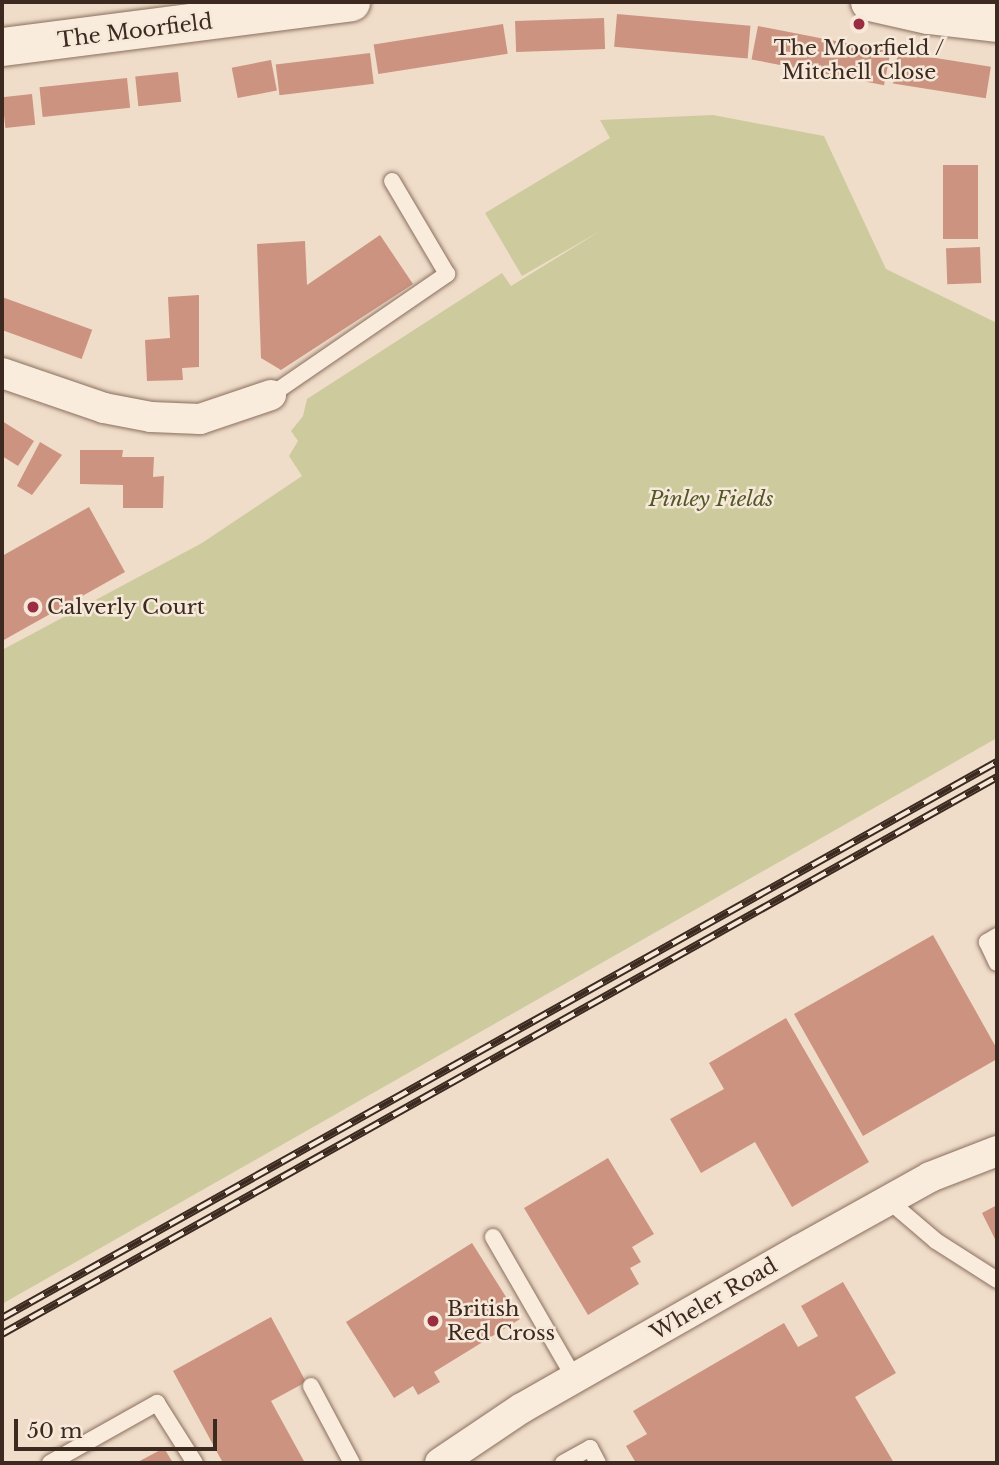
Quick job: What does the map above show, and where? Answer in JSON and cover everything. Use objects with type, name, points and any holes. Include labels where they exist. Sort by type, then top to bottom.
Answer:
[{"type":"street","name":"The Moorfield","points":[[2,47],[351,2]]},
{"type":"street","points":[[870,2],[928,15],[997,23]]},
{"type":"street","points":[[2,373],[104,408],[151,417],[200,419],[271,395]]},
{"type":"street","name":"Wheler Road","points":[[440,1463],[575,1378],[888,1200],[997,1151]]},
{"type":"lane","points":[[271,395],[447,274],[392,181]]},
{"type":"lane","points":[[997,936],[987,942],[997,963]]},
{"type":"lane","points":[[888,1200],[936,1241],[997,1280]]},
{"type":"lane","points":[[493,1237],[575,1378]]},
{"type":"lane","points":[[311,1386],[352,1463]]},
{"type":"lane","points":[[50,1463],[157,1402],[195,1463]]},
{"type":"lane","points":[[563,1463],[590,1448],[598,1463]]},
{"type":"green space","name":"Pinley Fields","points":[[713,115],[824,136],[886,269],[997,323],[997,738],[2,1304],[2,650],[202,543],[302,476],[289,456],[298,441],[291,431],[303,416],[307,399],[502,273],[511,286],[602,230],[522,276],[485,213],[610,138],[600,120]]},
{"type":"building","points":[[617,14],[750,26],[748,59],[614,47]]},
{"type":"building","points":[[604,18],[605,49],[516,52],[515,21]]},
{"type":"building","points":[[503,24],[508,54],[378,74],[374,44]]},
{"type":"building","points":[[758,26],[891,52],[884,85],[752,59]]},
{"type":"building","points":[[898,52],[991,67],[986,98],[893,84]]},
{"type":"building","points":[[370,53],[374,84],[279,95],[276,65]]},
{"type":"building","points":[[271,60],[277,90],[238,98],[232,68]]},
{"type":"building","points":[[178,72],[181,102],[138,106],[135,76]]},
{"type":"building","points":[[127,78],[130,108],[43,117],[39,87]]},
{"type":"building","points":[[32,94],[35,125],[5,128],[2,97]]},
{"type":"building","points":[[943,165],[978,165],[978,239],[943,239]]},
{"type":"building","points":[[380,235],[413,284],[281,370],[261,358],[257,244],[305,241],[307,285]]},
{"type":"building","points":[[980,247],[981,283],[947,284],[946,248]]},
{"type":"building","points":[[199,295],[199,367],[182,368],[183,380],[147,381],[145,340],[170,338],[168,297]]},
{"type":"building","points":[[2,297],[92,330],[82,359],[2,330]]},
{"type":"building","points":[[2,421],[34,441],[18,466],[2,456]]},
{"type":"building","points":[[40,442],[62,455],[32,495],[17,486]]},
{"type":"building","points":[[80,450],[123,450],[122,457],[154,457],[153,477],[164,476],[163,508],[123,508],[123,485],[80,484]]},
{"type":"building","name":"Calverly Court","points":[[89,507],[125,572],[2,641],[2,556]]},
{"type":"building","points":[[933,935],[997,1049],[997,1059],[863,1136],[794,1014]]},
{"type":"building","points":[[786,1018],[869,1162],[792,1207],[755,1142],[701,1173],[670,1119],[724,1089],[709,1063]]},
{"type":"building","points":[[608,1158],[654,1234],[632,1247],[641,1262],[630,1268],[639,1284],[588,1315],[524,1208]]},
{"type":"building","points":[[997,1205],[997,1243],[982,1213]]},
{"type":"building","name":"British Red Cross","points":[[472,1243],[520,1319],[434,1372],[440,1382],[418,1395],[413,1386],[394,1398],[346,1322]]},
{"type":"building","points":[[843,1282],[896,1373],[855,1397],[894,1463],[636,1463],[626,1446],[647,1434],[633,1411],[784,1323],[798,1347],[818,1336],[801,1306]]},
{"type":"building","points":[[271,1317],[306,1382],[271,1401],[305,1463],[223,1463],[173,1371]]},
{"type":"building","points":[[164,1448],[173,1463],[136,1463]]},
{"type":"railway","points":[[2,1318],[997,762]]},
{"type":"railway","points":[[2,1334],[997,777]]},
{"type":"place","name":"The Moorfield / Mitchell Close","points":[[859,24]]},
{"type":"place","name":"Calverly Court","points":[[33,607]]},
{"type":"place","name":"British Red Cross","points":[[433,1321]]}]
